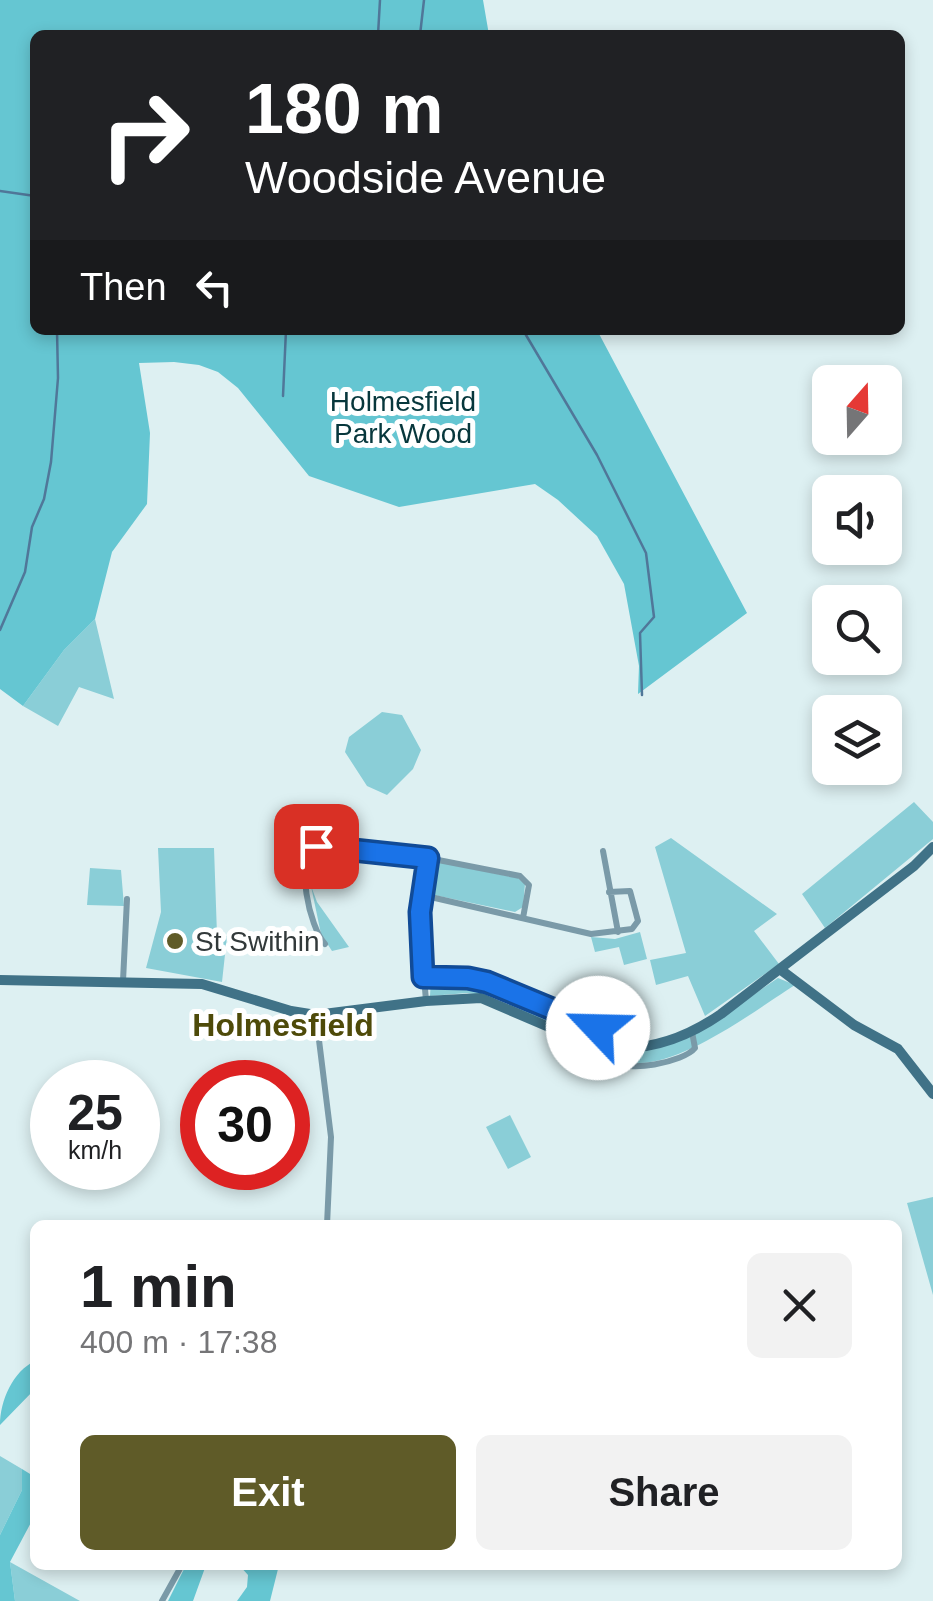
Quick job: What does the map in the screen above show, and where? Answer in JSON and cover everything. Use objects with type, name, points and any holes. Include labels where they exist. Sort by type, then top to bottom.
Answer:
[{"type":"main road","points":[[0,980],[202,984],[291,1011],[316,1014],[426,1000],[480,998],[576,1040],[606,1048],[660,1044],[692,1032],[781,970],[933,847]]},
{"type":"main road","points":[[781,970],[854,1026],[898,1049],[933,1094]]},
{"type":"street","points":[[325,944],[314,928],[306,859],[312,848],[326,846],[428,858],[525,878],[530,885],[522,918]]},
{"type":"street","points":[[603,850],[618,932]]},
{"type":"street","points":[[426,1000],[422,895],[428,858]]},
{"type":"street","points":[[422,895],[591,934],[636,926],[630,891],[609,892]]},
{"type":"street","points":[[123,980],[127,899]]},
{"type":"street","points":[[423,977],[468,978],[594,1024],[621,1066],[664,1062],[693,1052],[692,1032]]},
{"type":"street","points":[[316,1014],[330,1137],[328,1220]]},
{"type":"street","points":[[162,1601],[179,1570]]},
{"type":"shaded area","points":[[95,619],[114,699],[79,687],[58,726],[23,706],[64,650]]},
{"type":"shaded area","points":[[382,712],[402,715],[421,750],[413,769],[387,795],[367,786],[345,752],[349,737]]},
{"type":"shaded area","points":[[914,802],[933,822],[933,839],[825,928],[802,894]]},
{"type":"shaded area","points":[[671,838],[777,914],[754,931],[779,964],[705,1016],[688,976],[656,985],[650,960],[686,953],[655,847]]},
{"type":"shaded area","points":[[158,848],[214,848],[217,935],[227,936],[222,982],[146,968],[161,912]]},
{"type":"shaded area","points":[[438,862],[518,878],[525,884],[523,907],[515,912],[434,895],[427,888],[431,866]]},
{"type":"shaded area","points":[[90,868],[121,870],[124,906],[87,905]]},
{"type":"shaded area","points":[[311,886],[317,902],[349,947],[332,951],[321,934]]},
{"type":"shaded area","points":[[640,932],[647,959],[624,965],[619,947],[595,952],[591,937],[615,939]]},
{"type":"shaded area","points":[[778,978],[795,985],[732,1026],[679,1054],[654,1062],[631,1062],[614,1054],[662,1046],[683,1038]]},
{"type":"shaded area","points":[[431,979],[487,986],[592,1026],[598,1041],[490,996],[430,996]]},
{"type":"shaded area","points":[[510,1115],[531,1157],[508,1169],[486,1127]]},
{"type":"shaded area","points":[[933,1197],[933,1295],[907,1203]]},
{"type":"shaded area","points":[[0,1456],[22,1469],[22,1490],[0,1535]]},
{"type":"shaded area","points":[[10,1562],[80,1601],[15,1601]]},
{"type":"green space","name":"Holmesfield Park Wood","points":[[0,0],[483,0],[488,30],[30,30],[30,335],[600,335],[747,613],[638,694],[639,666],[624,584],[597,536],[535,484],[399,507],[309,476],[238,388],[218,372],[174,362],[139,363],[150,433],[147,504],[112,552],[95,619],[64,650],[23,706],[0,689]]},
{"type":"green space","points":[[30,1364],[30,1394],[0,1425],[9,1388]]},
{"type":"green space","points":[[22,1469],[30,1474],[30,1524],[10,1562],[15,1601],[0,1601],[0,1535],[22,1490]]},
{"type":"green space","points":[[184,1570],[204,1570],[193,1601],[168,1601]]},
{"type":"green space","points":[[244,1570],[278,1570],[270,1601],[237,1601],[247,1587],[248,1575]]},
{"type":"waterway","points":[[378,30],[380,0]]},
{"type":"waterway","points":[[421,30],[424,0]]},
{"type":"waterway","points":[[0,191],[30,195]]},
{"type":"waterway","points":[[0,630],[25,572],[32,527],[44,499],[58,378],[57,335]]},
{"type":"waterway","points":[[283,396],[286,335]]},
{"type":"waterway","points":[[526,335],[597,455],[646,553],[654,617],[640,633],[642,695]]},
{"type":"place","name":"St Swithin","points":[[175,941]]},
{"type":"district","name":"Holmesfield","points":[[283,1025]]},
{"type":"route","points":[[316,846],[428,858],[420,912],[423,977],[487,982],[598,1028]]}]
